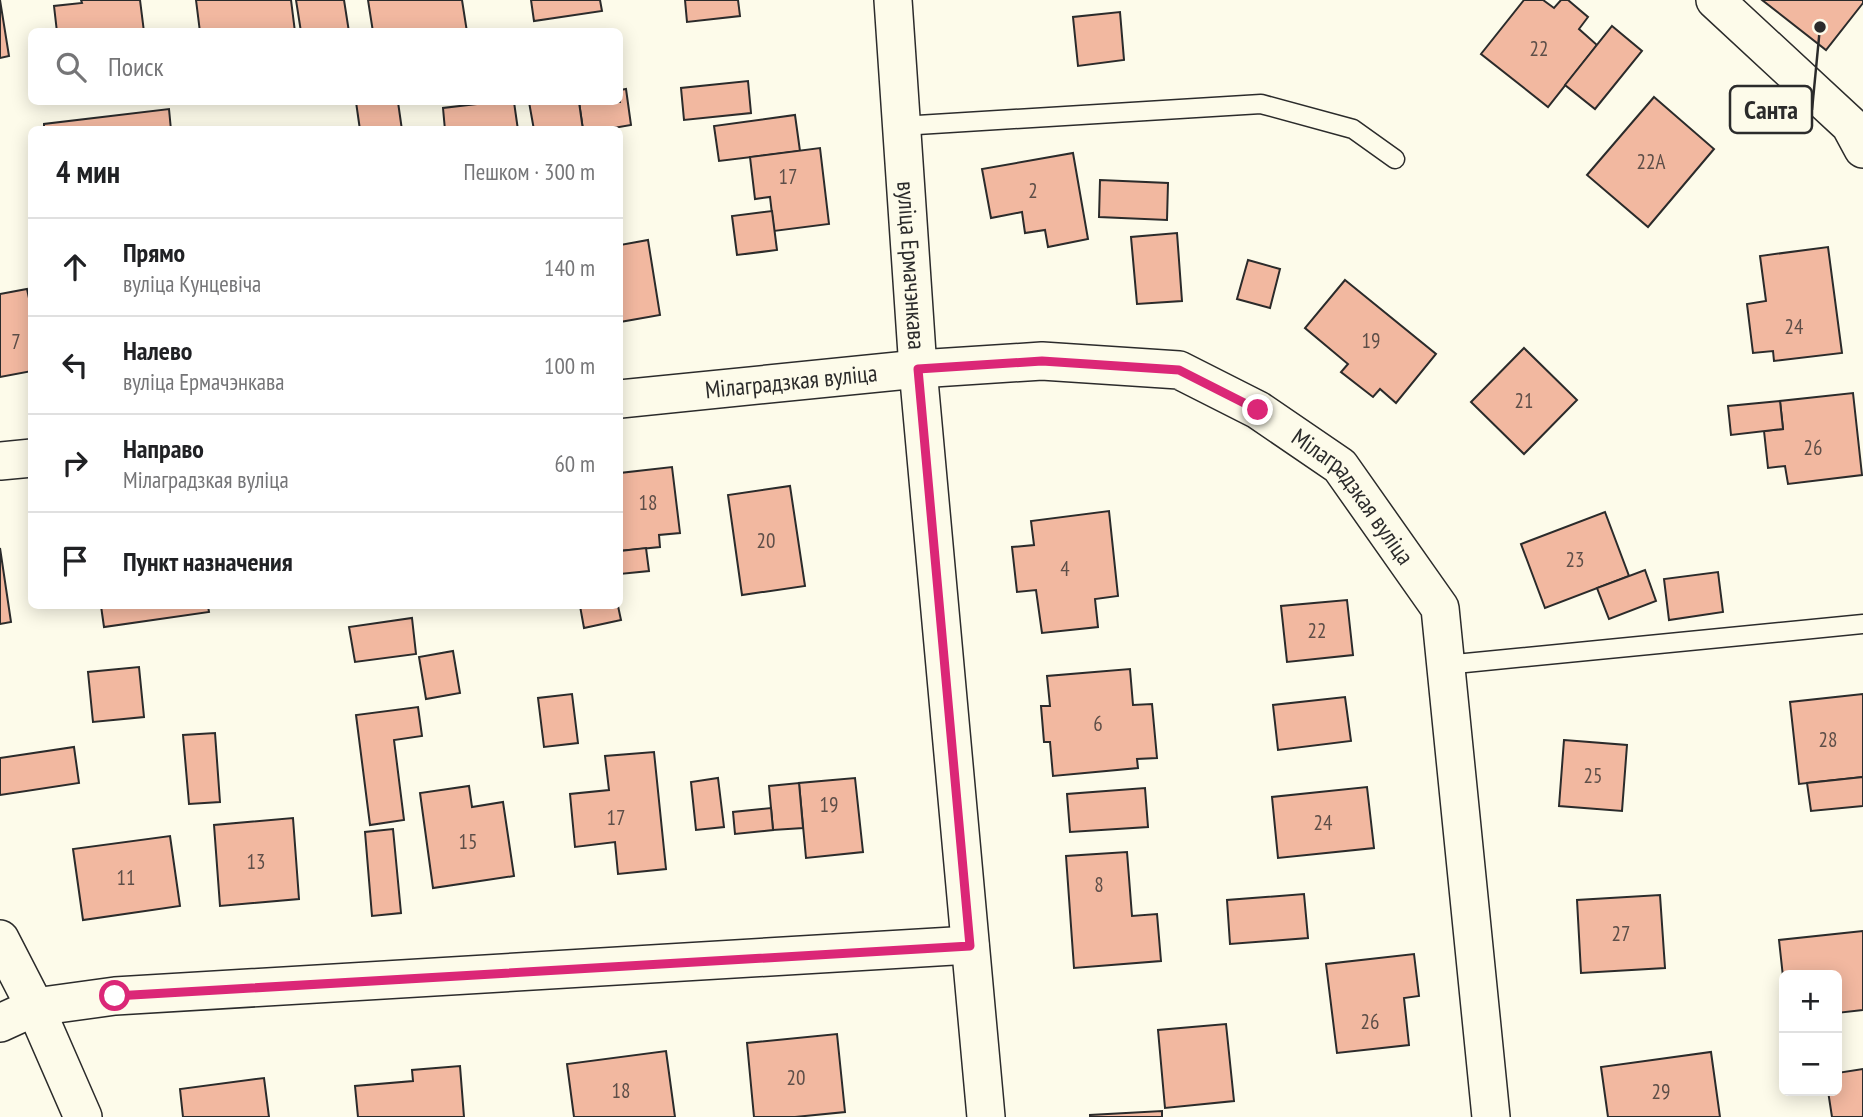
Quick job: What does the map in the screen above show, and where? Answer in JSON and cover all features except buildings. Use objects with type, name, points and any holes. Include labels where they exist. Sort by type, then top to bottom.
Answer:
[{"type":"street","name":"вуліца Ермачэнкава","points":[[892,0],[918,369],[986,1117]]},
{"type":"street","points":[[1715,0],[1850,125],[1863,149]]},
{"type":"street","name":"Мілаградзкая вуліца","points":[[623,399],[918,369],[1042,361],[1179,370],[1258,410],[1340,466],[1440,608],[1491,1117]]},
{"type":"street","points":[[0,461],[28,458]]},
{"type":"street","points":[[0,939],[35,1007],[83,1117]]},
{"type":"street","points":[[0,1023],[35,1007],[115,996],[970,946]]},
{"type":"lane","points":[[901,127],[1261,104],[1353,128],[1395,159]]},
{"type":"lane","points":[[1445,664],[1863,624]]},
{"type":"place","name":"Санта","points":[[1820,27]]},
{"type":"route","points":[[115,996],[970,946],[918,369],[1042,361],[1179,370],[1258,410]]}]
